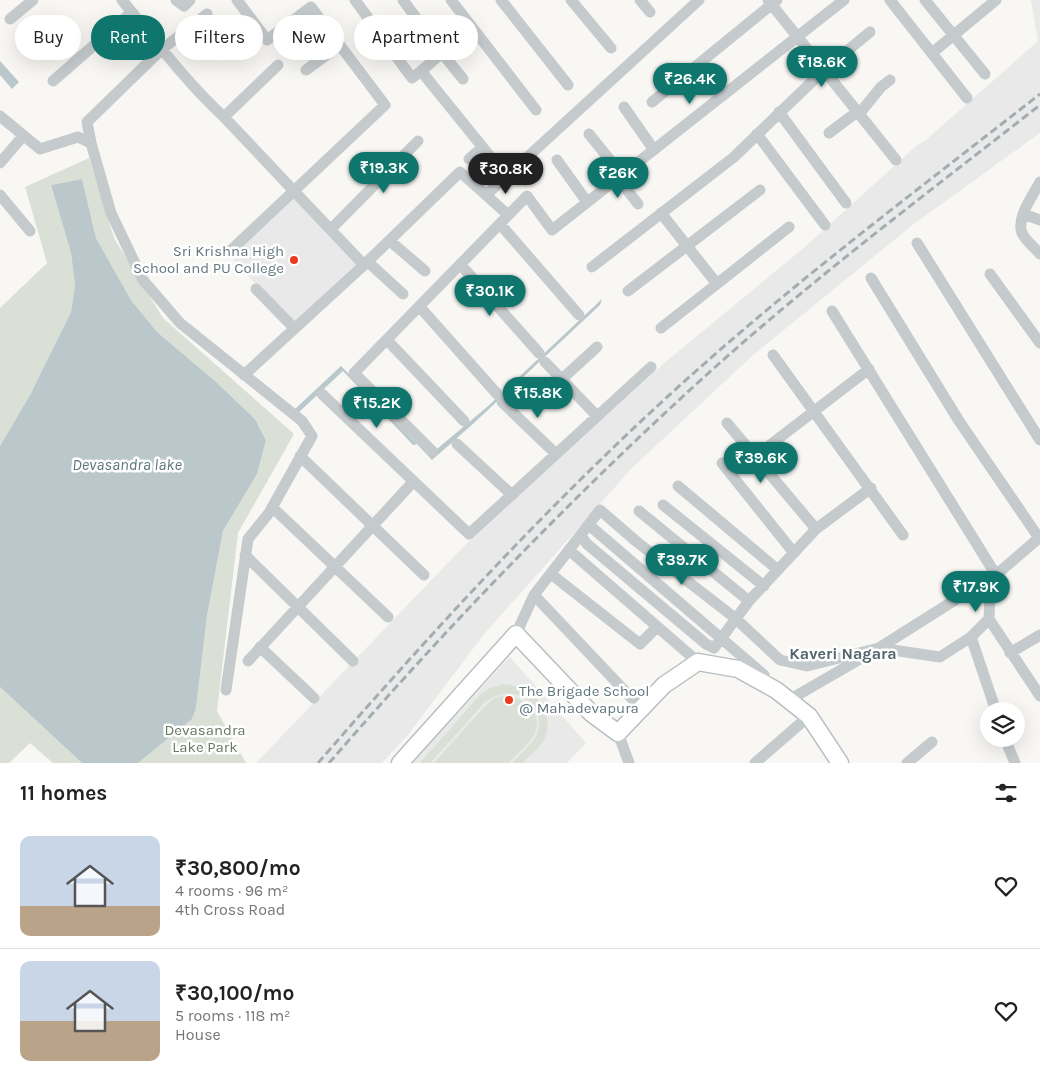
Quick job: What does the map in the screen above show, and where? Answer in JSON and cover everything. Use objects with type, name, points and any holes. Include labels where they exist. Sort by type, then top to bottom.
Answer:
[{"type":"street","points":[[10,19],[33,0]]},
{"type":"street","points":[[122,0],[134,15]]},
{"type":"street","points":[[176,0],[184,6],[190,0]]},
{"type":"street","points":[[237,0],[267,40],[273,36]]},
{"type":"street","points":[[355,0],[412,78],[435,60]]},
{"type":"street","points":[[403,0],[414,15]]},
{"type":"street","points":[[451,0],[536,110]]},
{"type":"street","points":[[501,0],[568,85]]},
{"type":"street","points":[[571,0],[612,48]]},
{"type":"street","points":[[640,0],[650,12]]},
{"type":"street","points":[[486,194],[699,0]]},
{"type":"street","points":[[432,451],[354,374],[527,196],[552,230],[844,0]]},
{"type":"street","points":[[890,0],[967,98]]},
{"type":"street","points":[[925,0],[985,74]]},
{"type":"street","points":[[932,53],[996,0]]},
{"type":"street","points":[[652,102],[772,1],[797,37],[896,160]]},
{"type":"street","points":[[300,15],[311,7],[317,15]]},
{"type":"street","points":[[53,81],[132,12]]},
{"type":"street","points":[[165,48],[207,14]]},
{"type":"street","points":[[592,267],[734,157],[824,70],[870,32]]},
{"type":"street","points":[[228,253],[385,105],[344,49]]},
{"type":"street","points":[[165,53],[206,100],[331,229],[366,264],[404,294]]},
{"type":"street","points":[[152,60],[87,122],[111,213],[143,280],[180,323],[302,421],[312,436],[272,507],[248,539],[226,690]]},
{"type":"street","points":[[306,70],[319,60]]},
{"type":"street","points":[[447,60],[463,79]]},
{"type":"street","points":[[224,117],[278,65]]},
{"type":"street","points":[[421,71],[506,176]]},
{"type":"street","points":[[829,133],[858,113],[881,87],[890,80]]},
{"type":"street","points":[[624,108],[654,150]]},
{"type":"street","points":[[780,112],[846,203]]},
{"type":"street","points":[[0,116],[40,149],[78,137],[91,143]]},
{"type":"street","points":[[590,134],[638,204]]},
{"type":"street","points":[[757,134],[825,225]]},
{"type":"street","points":[[0,163],[23,136]]},
{"type":"street","points":[[331,229],[418,141]]},
{"type":"street","points":[[469,159],[482,148]]},
{"type":"street","points":[[557,160],[587,202]]},
{"type":"street","points":[[244,375],[366,264],[460,172],[486,194],[579,316]]},
{"type":"street","points":[[1040,182],[1024,214],[1021,225],[1022,234],[1040,254]]},
{"type":"street","points":[[628,291],[760,190]]},
{"type":"street","points":[[0,195],[30,231]]},
{"type":"street","points":[[661,213],[717,284]]},
{"type":"street","points":[[1024,214],[1040,220]]},
{"type":"street","points":[[661,328],[789,227]]},
{"type":"street","points":[[390,241],[425,271]]},
{"type":"street","points":[[918,243],[1040,440]]},
{"type":"street","points":[[460,264],[542,357],[598,416]]},
{"type":"street","points":[[990,274],[1039,340]]},
{"type":"street","points":[[871,278],[959,421],[1039,537],[996,575],[990,590],[989,619],[1040,696]]},
{"type":"street","points":[[256,289],[294,328]]},
{"type":"street","points":[[419,306],[500,398],[556,454]]},
{"type":"street","points":[[832,311],[919,454],[996,575]]},
{"type":"street","points":[[386,340],[464,421]]},
{"type":"street","points":[[562,379],[597,347]]},
{"type":"street","points":[[773,355],[871,488],[903,535]]},
{"type":"street","points":[[322,394],[469,534],[651,367]]},
{"type":"street","points":[[770,445],[869,369]]},
{"type":"street","points":[[727,423],[816,529]]},
{"type":"street","points":[[457,444],[512,495]]},
{"type":"street","points":[[300,456],[424,575]]},
{"type":"street","points":[[722,463],[794,553]]},
{"type":"street","points":[[248,661],[413,482]]},
{"type":"street","points":[[678,486],[778,570]]},
{"type":"street","points":[[581,536],[587,544],[714,648],[723,638],[734,618],[816,529],[871,488]]},
{"type":"street","points":[[663,505],[764,586]]},
{"type":"street","points":[[272,507],[388,617]]},
{"type":"street","points":[[400,763],[516,634],[534,595],[600,510],[637,542],[734,618],[780,660],[807,666],[879,648],[940,657],[971,636],[989,619]]},
{"type":"street","points":[[639,511],[749,601]]},
{"type":"street","points":[[589,525],[723,638],[765,680],[808,716],[840,763]]},
{"type":"street","points":[[614,566],[637,542]]},
{"type":"street","points":[[569,550],[698,662],[738,669],[765,680]]},
{"type":"street","points":[[245,555],[353,661]]},
{"type":"street","points":[[551,574],[640,644],[657,626]]},
{"type":"street","points":[[534,595],[641,708]]},
{"type":"street","points":[[789,700],[879,648],[955,600]]},
{"type":"street","points":[[516,634],[591,713],[618,733],[629,763]]},
{"type":"street","points":[[1010,653],[1040,634]]},
{"type":"street","points":[[971,636],[993,702]]},
{"type":"street","points":[[260,647],[314,698]]},
{"type":"street","points":[[765,680],[780,660]]},
{"type":"street","points":[[618,733],[664,685],[698,662]]},
{"type":"street","points":[[755,763],[808,716]]},
{"type":"street","points":[[907,763],[932,742]]},
{"type":"street","points":[[1008,747],[1015,763]]},
{"type":"shaded area","points":[[1031,0],[1040,0],[1040,133],[915,223],[752,356],[632,468],[485,633],[407,736],[382,763],[256,763],[469,541],[663,364],[806,246],[916,146],[927,139],[1038,41]]},
{"type":"shaded area","name":"Sri Krishna High School and PU College","points":[[295,196],[357,264],[292,324],[230,256]]},
{"type":"shaded area","name":"The Brigade School @ Mahadevapura","points":[[510,657],[586,743],[567,763],[412,763]]},
{"type":"green space","name":"Devasandra Lake Park","points":[[89,158],[114,238],[163,318],[294,434],[238,533],[217,711],[246,763],[138,763],[192,719],[196,708],[207,616],[223,531],[257,474],[266,442],[255,419],[215,381],[157,332],[131,300],[96,238],[82,179],[51,185],[71,253],[75,285],[71,312],[30,395],[0,446],[0,308],[47,263],[25,187]]},
{"type":"green space","points":[[504,684],[514,686],[532,695],[544,709],[547,719],[544,740],[523,763],[512,763],[534,740],[539,725],[538,715],[534,706],[527,700],[518,695],[507,694],[496,696],[485,702],[430,763],[420,763],[479,696],[490,688]]},
{"type":"green space","points":[[0,687],[82,763],[53,763],[30,743],[9,763],[0,763]]},
{"type":"green space","points":[[505,695],[519,699],[526,704],[535,715],[537,721],[533,736],[518,754],[508,763],[434,763],[487,704],[495,698]]},
{"type":"water","points":[[0,61],[19,82],[12,89],[0,75]]},
{"type":"water","name":"Devasandra lake","points":[[82,179],[96,238],[131,300],[157,332],[215,381],[255,419],[266,441],[257,474],[223,531],[207,616],[196,708],[192,719],[138,763],[82,763],[0,687],[0,446],[30,395],[71,312],[75,285],[71,253],[51,185]]},
{"type":"water","points":[[602,299],[600,305],[432,460],[417,444],[413,445],[343,371],[298,413],[295,409],[341,366],[414,441],[431,454],[487,407]]},
{"type":"railway","points":[[318,763],[408,661],[501,561],[596,464],[646,417],[780,299],[1040,94]]},
{"type":"railway","points":[[329,763],[418,663],[510,565],[605,470],[703,378],[869,238],[1040,105]]},
{"type":"place","name":"Sri Krishna High School and PU College","points":[[294,260]]},
{"type":"place","name":"The Brigade School @ Mahadevapura","points":[[509,700]]},
{"type":"district","name":"Kaveri Nagara","points":[[843,653]]}]
